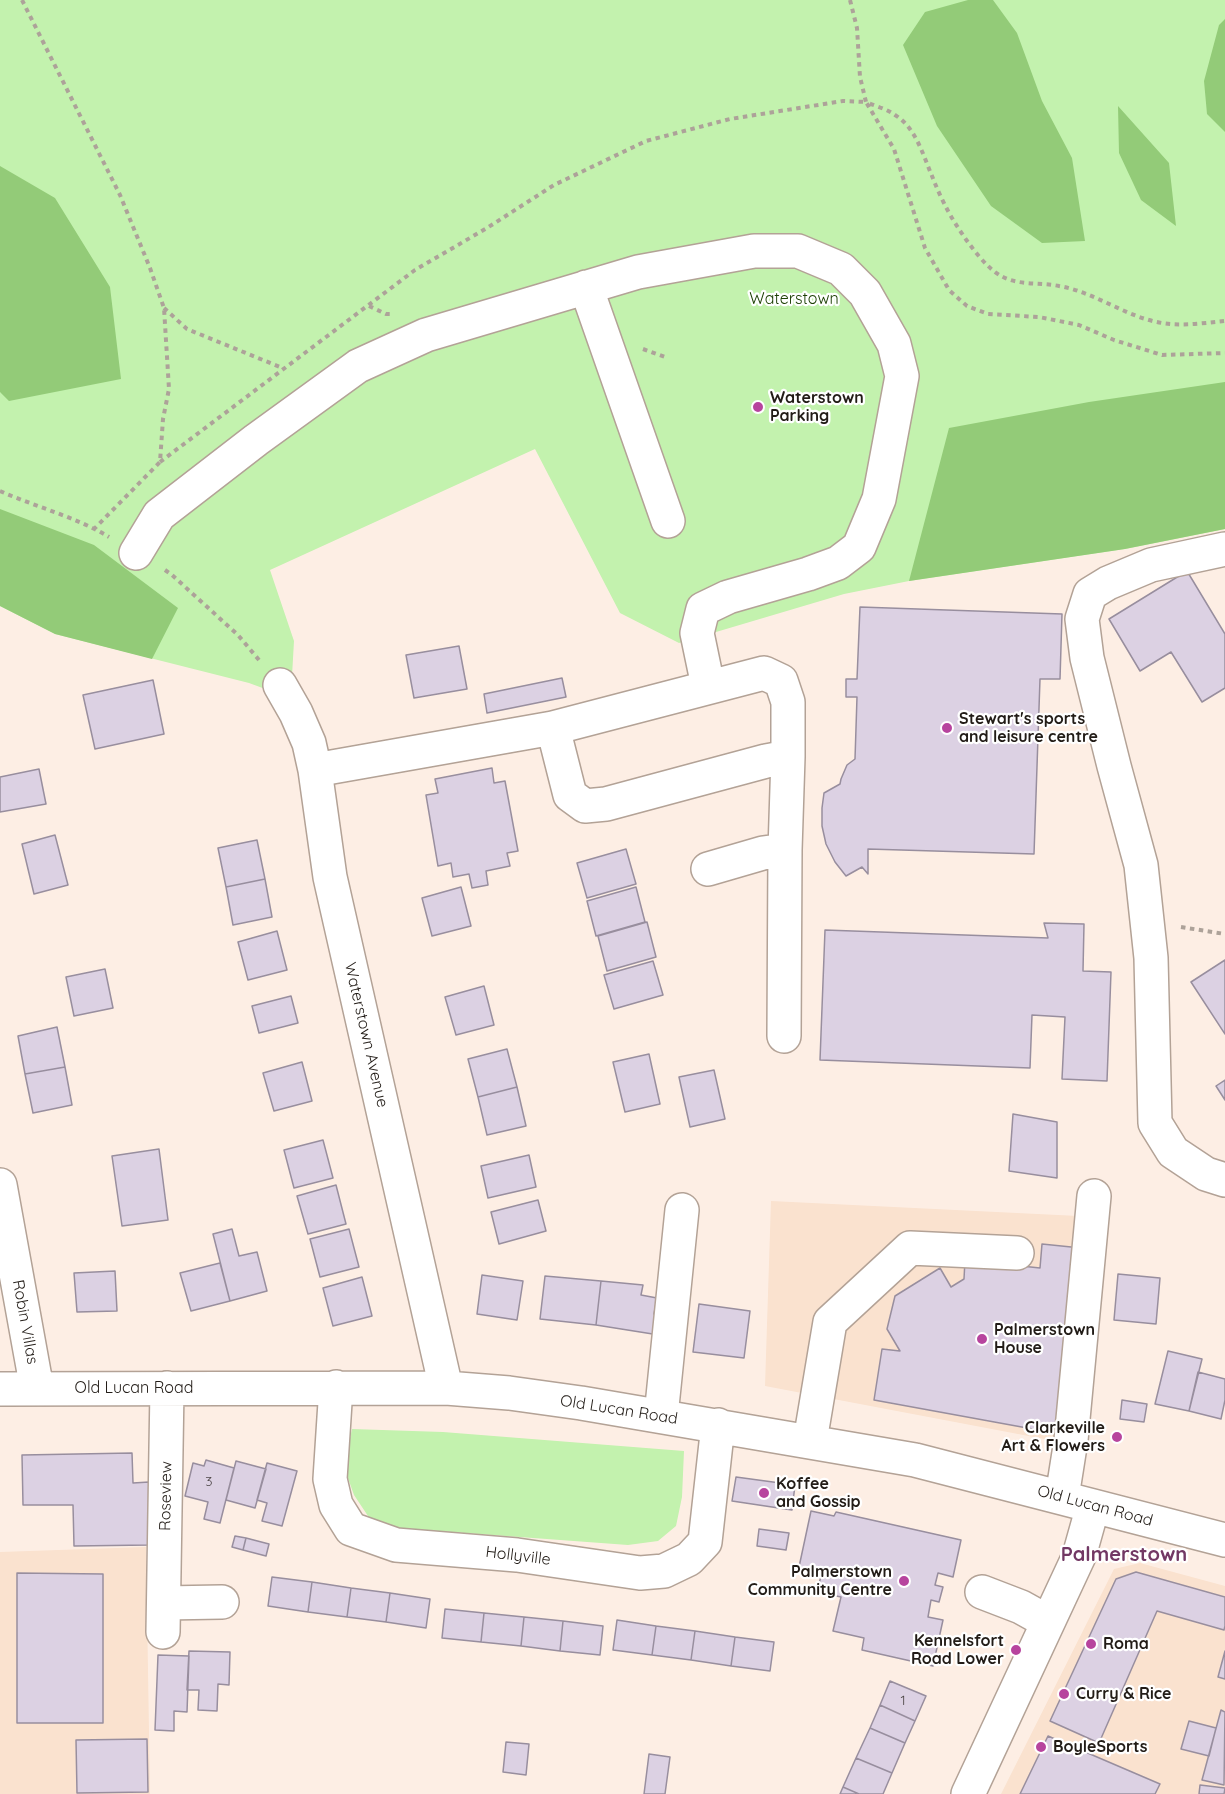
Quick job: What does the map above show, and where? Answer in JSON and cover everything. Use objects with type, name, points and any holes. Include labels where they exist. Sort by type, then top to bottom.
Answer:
[{"type":"street","points":[[136,553],[159,515],[255,440],[358,366],[426,335],[638,272],[754,251],[798,251],[841,268],[865,293],[894,344],[902,376],[879,500],[859,547],[838,563],[728,597],[703,609],[697,633],[708,686]]},
{"type":"street","points":[[586,287],[668,521]]},
{"type":"street","points":[[1225,549],[1151,565],[1108,583],[1090,594],[1082,619],[1086,658],[1141,865],[1151,958],[1155,1123],[1173,1152],[1206,1174],[1225,1180]]},
{"type":"street","points":[[315,770],[553,728],[764,673],[781,681],[788,702],[784,1036]]},
{"type":"street","name":"Waterstown Avenue","points":[[280,685],[297,713],[309,743],[330,877],[446,1388]]},
{"type":"street","points":[[553,728],[570,795],[585,806],[606,804],[788,757]]},
{"type":"street","points":[[708,869],[763,853],[785,850]]},
{"type":"street","name":"Robin Villas","points":[[0,1185],[37,1389]]},
{"type":"street","points":[[1062,1497],[1071,1440],[1094,1196]]},
{"type":"street","points":[[661,1416],[682,1210]]},
{"type":"street","points":[[810,1441],[831,1322],[910,1248],[1017,1252]]},
{"type":"street","name":"Hollyville","points":[[336,1387],[330,1479],[336,1505],[351,1529],[396,1545],[518,1555],[640,1573],[664,1571],[689,1559],[705,1542],[718,1425]]},
{"type":"street","name":"Roseview","points":[[167,1388],[164,1617],[222,1602]]},
{"type":"street","name":"Old Lucan Road","points":[[0,1389],[446,1388],[509,1394],[718,1425],[915,1460],[1225,1540]]},
{"type":"street","points":[[968,1794],[1079,1556],[1093,1506]]},
{"type":"street","points":[[982,1592],[1021,1607],[1048,1622]]},
{"type":"path","points":[[22,0],[120,195],[164,308],[169,389],[163,419],[160,462]]},
{"type":"path","points":[[850,0],[857,28],[860,78],[866,102],[894,149],[925,248],[949,290],[967,306],[988,314],[1039,317],[1079,325],[1113,340],[1162,355],[1225,353]]},
{"type":"path","points":[[95,528],[160,462],[415,270],[554,185],[646,141],[730,119],[843,101],[866,102],[895,115],[905,124],[918,142],[957,227],[980,257],[1001,276],[1027,284],[1059,286],[1091,295],[1127,312],[1157,322],[1190,324],[1225,321]]},
{"type":"path","points":[[164,308],[187,329],[285,369]]},
{"type":"path","points":[[1147,921],[1225,934]]},
{"type":"shaded area","points":[[771,1201],[1099,1217],[1076,1445],[765,1386]]},
{"type":"shaded area","points":[[146,1547],[150,1794],[0,1794],[0,1552]]},
{"type":"shaded area","points":[[1140,1563],[1225,1586],[1225,1794],[1001,1794],[1114,1569]]},
{"type":"green space","name":"Waterstown","points":[[0,0],[1225,0],[1225,529],[1125,549],[909,581],[844,594],[679,643],[620,613],[535,449],[270,570],[294,641],[292,676],[268,690],[249,683],[55,634],[0,606]]},
{"type":"green space","points":[[968,0],[993,0],[1017,33],[1042,101],[1072,158],[1085,241],[1042,243],[991,206],[937,126],[903,45],[925,12]]},
{"type":"green space","points":[[1225,19],[1225,132],[1207,114],[1204,81],[1219,25]]},
{"type":"green space","points":[[1118,106],[1169,163],[1176,226],[1141,200],[1119,153]]},
{"type":"green space","points":[[0,166],[55,198],[110,287],[121,379],[9,401],[0,392]]},
{"type":"green space","points":[[1225,382],[1225,529],[1125,549],[909,581],[949,428],[1089,402]]},
{"type":"green space","points":[[0,509],[94,545],[178,608],[152,659],[55,634],[0,606]]},
{"type":"green space","points":[[352,1429],[443,1432],[684,1451],[682,1497],[676,1526],[658,1541],[628,1545],[384,1527],[370,1519],[354,1495],[344,1467]]},
{"type":"building","points":[[1187,571],[1225,634],[1225,688],[1202,702],[1171,652],[1140,671],[1109,619]]},
{"type":"building","name":"Stewart's sports and leisure centre","points":[[860,607],[1062,614],[1060,679],[1040,679],[1034,854],[868,849],[868,874],[862,867],[846,876],[835,862],[826,844],[822,826],[822,808],[824,793],[840,784],[847,765],[855,759],[857,697],[846,697],[846,679],[857,679]]},
{"type":"building","points":[[459,646],[467,689],[414,698],[406,655]]},
{"type":"building","points":[[562,678],[566,697],[487,713],[484,694]]},
{"type":"building","points":[[153,680],[164,734],[95,749],[83,695]]},
{"type":"building","points":[[492,768],[494,783],[505,781],[518,851],[507,853],[510,866],[486,871],[488,885],[472,888],[469,874],[453,877],[451,863],[438,866],[426,795],[438,793],[435,779]]},
{"type":"building","points":[[39,769],[46,804],[0,812],[0,777]]},
{"type":"building","points":[[55,835],[68,885],[34,894],[22,844]]},
{"type":"building","points":[[257,840],[265,879],[226,887],[218,848]]},
{"type":"building","points":[[626,849],[636,884],[587,898],[577,863]]},
{"type":"building","points":[[265,879],[272,917],[233,925],[226,887]]},
{"type":"building","points":[[461,887],[471,926],[432,936],[422,898]]},
{"type":"building","points":[[636,887],[645,922],[596,936],[587,901]]},
{"type":"building","points":[[647,922],[656,957],[607,971],[598,936]]},
{"type":"building","points":[[1044,923],[1084,924],[1083,971],[1111,972],[1107,1081],[1062,1079],[1065,1017],[1032,1015],[1030,1068],[820,1060],[825,930],[1048,938]]},
{"type":"building","points":[[277,931],[287,970],[248,980],[238,942]]},
{"type":"building","points":[[1225,960],[1225,1034],[1191,982]]},
{"type":"building","points":[[653,961],[663,995],[614,1009],[604,975]]},
{"type":"building","points":[[105,969],[113,1008],[74,1016],[66,977]]},
{"type":"building","points":[[484,986],[494,1025],[456,1035],[445,997]]},
{"type":"building","points":[[291,996],[298,1023],[259,1033],[252,1006]]},
{"type":"building","points":[[57,1027],[65,1067],[25,1074],[18,1036]]},
{"type":"building","points":[[507,1049],[517,1087],[478,1097],[468,1059]]},
{"type":"building","points":[[649,1054],[660,1104],[625,1112],[613,1062]]},
{"type":"building","points":[[302,1062],[312,1101],[274,1111],[263,1073]]},
{"type":"building","points":[[65,1067],[72,1105],[33,1113],[25,1074]]},
{"type":"building","points":[[714,1070],[725,1119],[690,1127],[679,1077]]},
{"type":"building","points":[[1225,1080],[1225,1100],[1216,1086]]},
{"type":"building","points":[[517,1087],[526,1126],[487,1135],[478,1097]]},
{"type":"building","points":[[1013,1114],[1057,1122],[1057,1178],[1009,1171]]},
{"type":"building","points":[[323,1140],[333,1178],[294,1188],[284,1150]]},
{"type":"building","points":[[159,1149],[168,1220],[122,1226],[112,1156]]},
{"type":"building","points":[[529,1155],[536,1187],[488,1198],[481,1166]]},
{"type":"building","points":[[336,1185],[346,1224],[308,1234],[297,1196]]},
{"type":"building","points":[[538,1200],[546,1231],[499,1244],[491,1212]]},
{"type":"building","points":[[232,1229],[239,1256],[257,1252],[267,1291],[230,1301],[213,1234]]},
{"type":"building","points":[[349,1229],[359,1267],[320,1277],[310,1239]]},
{"type":"building","name":"Palmerstown House","points":[[1042,1244],[1081,1248],[1060,1434],[874,1400],[882,1349],[900,1351],[887,1329],[895,1296],[940,1268],[951,1287],[964,1279],[965,1260],[1040,1268]]},
{"type":"building","points":[[220,1263],[230,1301],[191,1311],[180,1273]]},
{"type":"building","points":[[115,1271],[117,1311],[77,1312],[74,1273]]},
{"type":"building","points":[[1118,1274],[1160,1278],[1156,1324],[1114,1320]]},
{"type":"building","points":[[482,1275],[523,1281],[517,1320],[477,1314]]},
{"type":"building","points":[[545,1276],[601,1281],[596,1325],[540,1319]]},
{"type":"building","points":[[362,1277],[372,1316],[333,1326],[323,1288]]},
{"type":"building","points":[[601,1281],[643,1285],[641,1295],[657,1298],[654,1314],[661,1315],[659,1335],[596,1325]]},
{"type":"building","points":[[699,1304],[750,1311],[744,1358],[693,1352]]},
{"type":"building","points":[[1168,1351],[1202,1359],[1189,1411],[1155,1404]]},
{"type":"building","points":[[1198,1372],[1225,1379],[1225,1400],[1221,1419],[1189,1411]]},
{"type":"building","points":[[1122,1400],[1147,1404],[1144,1422],[1120,1419]]},
{"type":"building","points":[[132,1453],[133,1483],[149,1482],[149,1545],[74,1546],[73,1505],[23,1505],[22,1455]]},
{"type":"building","points":[[206,1460],[234,1468],[220,1523],[204,1519],[208,1502],[185,1496],[193,1463],[204,1466]]},
{"type":"building","points":[[236,1461],[266,1469],[255,1508],[226,1500]]},
{"type":"building","points":[[267,1463],[297,1471],[282,1526],[262,1521],[267,1503],[257,1500]]},
{"type":"building","name":"Koffee and Gossip","points":[[736,1477],[795,1485],[792,1510],[732,1501]]},
{"type":"building","points":[[811,1511],[834,1516],[836,1512],[961,1540],[953,1577],[938,1573],[935,1585],[943,1587],[939,1602],[931,1600],[928,1617],[943,1620],[933,1666],[862,1650],[864,1638],[833,1631],[841,1597],[817,1592],[822,1572],[799,1567]]},
{"type":"building","points":[[759,1529],[789,1533],[786,1550],[757,1546]]},
{"type":"building","points":[[235,1536],[246,1538],[243,1550],[232,1547]]},
{"type":"building","points":[[246,1538],[269,1544],[266,1556],[243,1550]]},
{"type":"building","points":[[1136,1572],[1225,1597],[1225,1626],[1224,1630],[1157,1611],[1099,1743],[1050,1721],[1116,1579]]},
{"type":"building","points":[[17,1573],[103,1574],[103,1723],[17,1723]]},
{"type":"building","points":[[272,1577],[312,1582],[308,1612],[268,1606]]},
{"type":"building","points":[[312,1582],[351,1588],[347,1617],[308,1612]]},
{"type":"building","points":[[351,1588],[390,1593],[386,1622],[347,1617]]},
{"type":"building","points":[[390,1593],[430,1599],[426,1628],[386,1622]]},
{"type":"building","points":[[445,1609],[484,1613],[481,1642],[442,1638]]},
{"type":"building","points":[[484,1613],[524,1617],[521,1646],[481,1642]]},
{"type":"building","points":[[524,1617],[563,1621],[560,1651],[521,1646]]},
{"type":"building","points":[[617,1620],[656,1626],[652,1655],[613,1650]]},
{"type":"building","points":[[563,1621],[603,1626],[600,1655],[560,1651]]},
{"type":"building","points":[[656,1626],[695,1631],[691,1660],[652,1655]]},
{"type":"building","points":[[695,1631],[735,1637],[731,1666],[691,1660]]},
{"type":"building","points":[[735,1637],[774,1642],[770,1671],[731,1666]]},
{"type":"building","points":[[189,1651],[230,1652],[229,1685],[218,1684],[217,1711],[198,1710],[199,1690],[187,1690]]},
{"type":"building","points":[[1225,1651],[1225,1679],[1218,1677]]},
{"type":"building","points":[[158,1655],[189,1656],[187,1712],[174,1711],[174,1731],[155,1730]]},
{"type":"building","points":[[890,1681],[926,1696],[915,1721],[880,1705]]},
{"type":"building","points":[[880,1705],[915,1721],[905,1743],[870,1728]]},
{"type":"building","points":[[1221,1710],[1225,1712],[1224,1785],[1202,1780]]},
{"type":"building","points":[[1189,1721],[1216,1728],[1209,1756],[1181,1749]]},
{"type":"building","points":[[870,1728],[905,1743],[892,1773],[856,1758]]},
{"type":"building","points":[[1048,1736],[1160,1784],[1155,1794],[1020,1794]]},
{"type":"building","points":[[147,1739],[148,1792],[77,1793],[76,1740]]},
{"type":"building","points":[[506,1742],[529,1744],[526,1775],[503,1772]]},
{"type":"building","points":[[649,1754],[670,1757],[665,1794],[644,1794]]},
{"type":"building","points":[[856,1758],[892,1773],[883,1794],[859,1794],[843,1787]]},
{"type":"building","points":[[1200,1785],[1225,1788],[1224,1794],[1199,1794]]},
{"type":"building","points":[[843,1787],[859,1794],[840,1794]]},
{"type":"place","name":"Waterstown Parking","points":[[758,407]]},
{"type":"place","name":"Stewart's sports and leisure centre","points":[[947,728]]},
{"type":"place","name":"Palmerstown House","points":[[982,1339]]},
{"type":"place","name":"Clarkeville Art & Flowers","points":[[1117,1437]]},
{"type":"place","name":"Koffee and Gossip","points":[[764,1493]]},
{"type":"place","name":"Palmerstown Community Centre","points":[[904,1581]]},
{"type":"place","name":"Roma","points":[[1091,1644]]},
{"type":"place","name":"Kennelsfort Road Lower","points":[[1016,1650]]},
{"type":"place","name":"Curry & Rice","points":[[1064,1694]]},
{"type":"place","name":"BoyleSports","points":[[1041,1747]]},
{"type":"district","name":"Palmerstown","points":[[1124,1555]]}]
